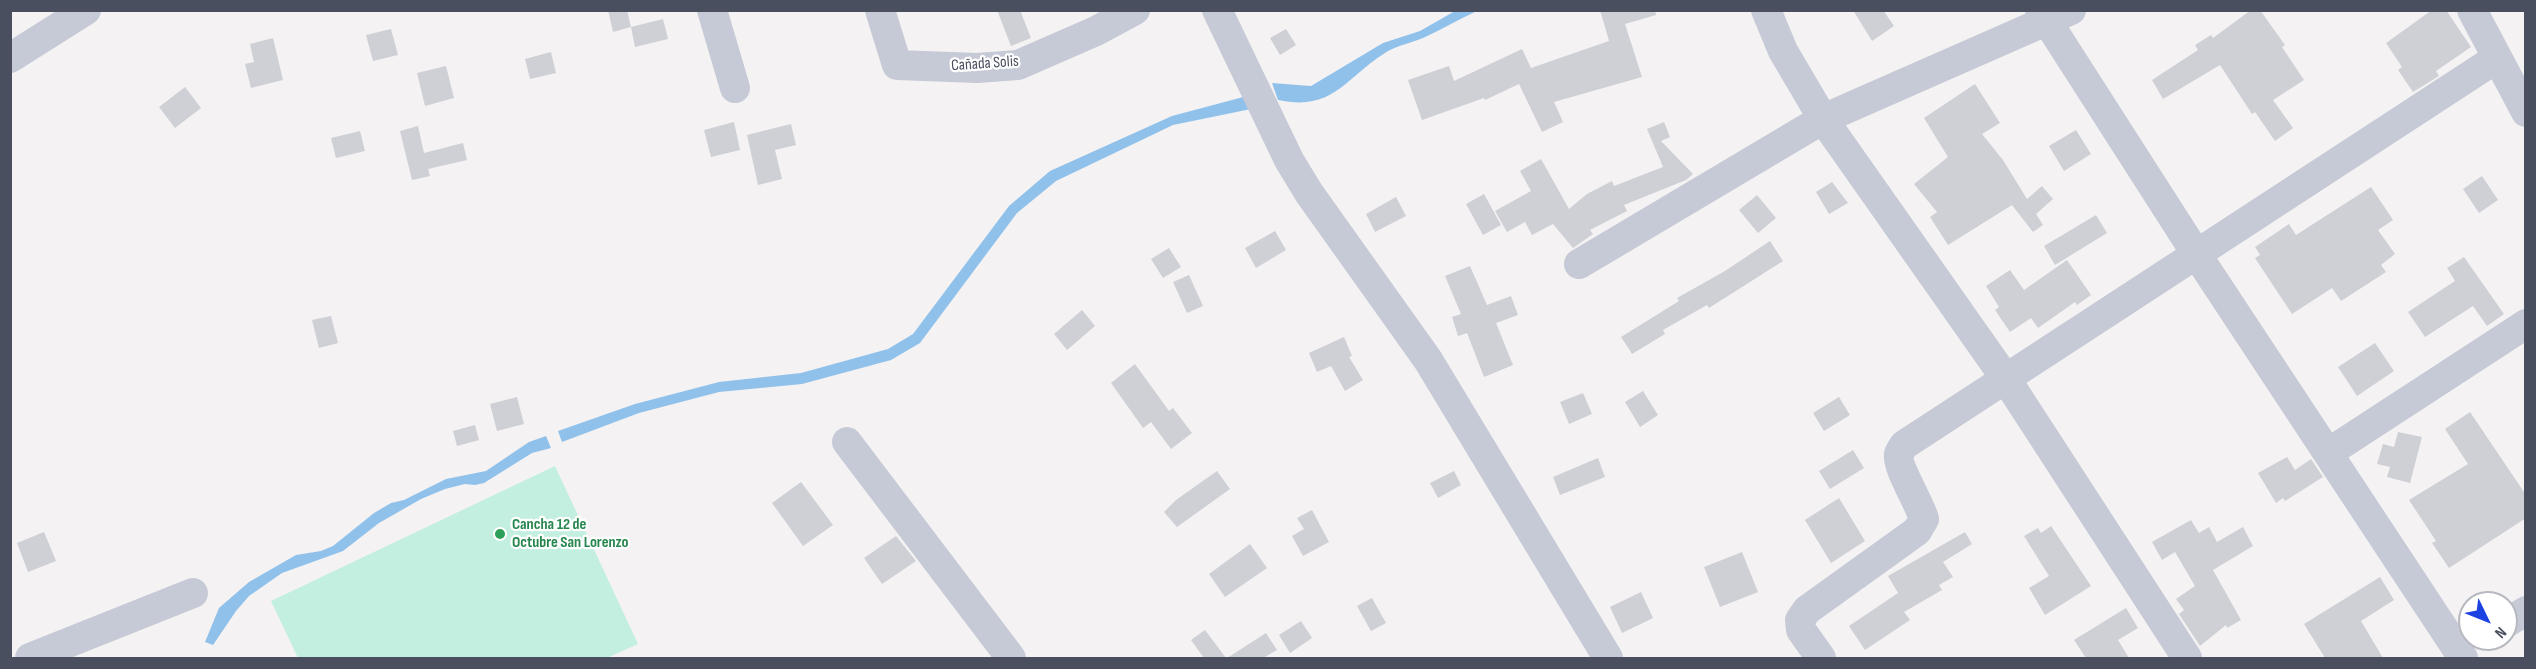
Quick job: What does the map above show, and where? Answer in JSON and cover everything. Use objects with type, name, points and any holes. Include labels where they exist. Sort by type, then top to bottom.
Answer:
[{"type":"street","points":[[10,58],[86,10]]},
{"type":"street","points":[[712,10],[735,88]]},
{"type":"street","name":"Cañada Solis","points":[[880,10],[897,66],[977,68],[1018,65],[1091,21],[1135,10]]},
{"type":"street","points":[[1217,10],[1285,153],[1309,193],[1428,360],[1608,658]]},
{"type":"street","points":[[1766,10],[1783,51],[1823,119],[2006,378],[2187,658]]},
{"type":"street","points":[[2472,10],[2526,112]]},
{"type":"street","points":[[1579,264],[1823,119],[2052,14],[2197,255],[2463,652]]},
{"type":"street","points":[[1821,658],[1801,630],[1800,620],[1807,610],[1917,531],[1924,519],[1920,505],[1900,464],[1898,455],[1904,445],[2497,58]]},
{"type":"street","points":[[2328,453],[2526,324]]},
{"type":"street","points":[[847,442],[1011,658]]},
{"type":"street","points":[[30,658],[193,593]]},
{"type":"green space","name":"Cancha 12 de Octubre San Lorenzo","points":[[555,466],[638,644],[607,658],[298,658],[271,601]]},
{"type":"water","points":[[1455,11],[1477,11],[1423,38],[1388,51],[1327,96],[1313,101],[1278,100],[1272,83],[1311,86],[1383,43],[1420,31]]},
{"type":"water","points":[[1247,96],[1251,109],[1173,125],[1056,181],[1017,213],[920,343],[891,360],[802,384],[719,392],[639,413],[562,442],[558,431],[635,404],[719,382],[801,373],[888,349],[913,334],[1009,206],[1050,171],[1172,116]]},
{"type":"water","points":[[546,436],[551,448],[532,453],[484,483],[465,484],[445,489],[421,499],[379,523],[343,551],[282,573],[249,596],[213,645],[205,642],[219,608],[249,582],[296,555],[321,551],[333,546],[374,513],[391,503],[404,500],[446,479],[486,471],[529,442]]},
{"type":"building","points":[[608,10],[627,10],[631,27],[613,32]]},
{"type":"building","points":[[997,10],[1020,10],[1031,38],[1011,46]]},
{"type":"building","points":[[1600,10],[1655,10],[1656,15],[1625,24],[1642,77],[1554,102],[1563,122],[1542,132],[1519,84],[1485,100],[1484,98],[1422,120],[1408,80],[1449,66],[1454,81],[1522,49],[1531,68],[1609,41]]},
{"type":"building","points":[[1853,10],[1883,10],[1894,26],[1872,41]]},
{"type":"building","points":[[2251,10],[2260,10],[2285,45],[2282,47],[2304,80],[2273,100],[2293,128],[2275,141],[2255,112],[2252,114],[2220,65],[2163,99],[2152,80],[2198,50],[2195,45],[2211,35],[2213,38]]},
{"type":"building","points":[[2432,10],[2446,10],[2471,47],[2436,71],[2439,76],[2413,92],[2398,70],[2402,67],[2386,43]]},
{"type":"building","points":[[663,19],[668,39],[635,47],[631,27]]},
{"type":"building","points":[[391,29],[398,55],[373,61],[366,35]]},
{"type":"building","points":[[1286,29],[1296,45],[1280,55],[1270,38]]},
{"type":"building","points":[[273,38],[283,80],[251,88],[245,64],[254,62],[250,44]]},
{"type":"building","points":[[551,52],[556,73],[530,79],[525,59]]},
{"type":"building","points":[[446,66],[454,98],[425,106],[417,73]]},
{"type":"building","points":[[1975,84],[2000,123],[1982,134],[2003,160],[2027,199],[2042,186],[2053,199],[2036,214],[2043,225],[2033,232],[2012,205],[1948,245],[1930,217],[1937,212],[1914,184],[1948,157],[1924,118]]},
{"type":"building","points":[[185,87],[201,108],[175,128],[159,107]]},
{"type":"building","points":[[734,122],[740,150],[711,157],[704,130]]},
{"type":"building","points":[[1664,122],[1670,137],[1661,141],[1693,174],[1686,180],[1624,205],[1627,211],[1590,230],[1593,234],[1573,248],[1553,224],[1532,235],[1525,222],[1507,232],[1495,211],[1531,191],[1520,171],[1541,159],[1569,209],[1587,194],[1612,181],[1614,186],[1663,167],[1647,129]]},
{"type":"building","points":[[791,124],[796,145],[775,150],[782,179],[758,185],[747,135]]},
{"type":"building","points":[[418,126],[424,153],[463,143],[467,160],[428,169],[430,176],[412,180],[400,131]]},
{"type":"building","points":[[2076,130],[2091,154],[2064,171],[2049,146]]},
{"type":"building","points":[[360,131],[365,151],[336,158],[331,138]]},
{"type":"building","points":[[2482,176],[2498,200],[2479,213],[2463,189]]},
{"type":"building","points":[[1832,182],[1848,203],[1829,214],[1816,192]]},
{"type":"building","points":[[2371,187],[2393,220],[2378,230],[2395,254],[2381,265],[2386,272],[2341,301],[2332,288],[2292,314],[2255,258],[2260,255],[2255,247],[2289,224],[2296,235]]},
{"type":"building","points":[[1484,194],[1501,225],[1483,235],[1466,204]]},
{"type":"building","points":[[1757,195],[1776,218],[1758,233],[1739,210]]},
{"type":"building","points":[[1396,197],[1406,216],[1375,232],[1366,214]]},
{"type":"building","points":[[2096,215],[2107,233],[2055,265],[2044,246]]},
{"type":"building","points":[[1275,231],[1286,250],[1256,268],[1245,248]]},
{"type":"building","points":[[1770,241],[1783,261],[1709,308],[1707,305],[1663,330],[1665,334],[1632,354],[1621,337],[1679,301],[1677,298],[1725,271]]},
{"type":"building","points":[[1169,248],[1181,267],[1163,278],[1151,259]]},
{"type":"building","points":[[2464,257],[2504,314],[2487,326],[2473,306],[2425,337],[2408,312],[2455,281],[2447,268]]},
{"type":"building","points":[[2067,260],[2091,295],[2077,305],[2075,302],[2038,328],[2031,318],[2010,332],[1995,310],[1999,307],[1986,286],[2010,270],[2024,290]]},
{"type":"building","points":[[1470,266],[1487,305],[1511,296],[1518,315],[1496,323],[1513,365],[1484,377],[1467,333],[1458,336],[1452,317],[1461,314],[1445,276]]},
{"type":"building","points":[[1189,275],[1203,306],[1187,313],[1173,282]]},
{"type":"building","points":[[1082,310],[1095,326],[1067,350],[1054,334]]},
{"type":"building","points":[[331,316],[338,343],[319,348],[312,320]]},
{"type":"building","points":[[1344,337],[1352,356],[1349,357],[1363,380],[1345,391],[1331,366],[1317,372],[1309,353]]},
{"type":"building","points":[[2375,343],[2394,371],[2357,396],[2338,367]]},
{"type":"building","points":[[1135,364],[1169,411],[1173,408],[1192,433],[1171,449],[1151,422],[1143,428],[1111,383]]},
{"type":"building","points":[[1643,391],[1658,415],[1640,427],[1625,402]]},
{"type":"building","points":[[1583,393],[1592,414],[1569,424],[1560,402]]},
{"type":"building","points":[[517,397],[524,424],[497,431],[490,404]]},
{"type":"building","points":[[1839,397],[1850,415],[1824,431],[1813,413]]},
{"type":"building","points":[[2470,412],[2526,495],[2526,518],[2449,568],[2432,543],[2436,541],[2409,500],[2468,464],[2445,429]]},
{"type":"building","points":[[475,425],[479,440],[457,446],[453,431]]},
{"type":"building","points":[[2398,432],[2422,437],[2410,483],[2387,477],[2390,467],[2377,464],[2383,444],[2394,447]]},
{"type":"building","points":[[1853,450],[1864,468],[1830,489],[1819,471]]},
{"type":"building","points":[[2287,457],[2295,470],[2311,459],[2323,477],[2285,501],[2283,498],[2276,503],[2258,473]]},
{"type":"building","points":[[1598,458],[1605,477],[1560,495],[1553,477]]},
{"type":"building","points":[[1217,471],[1230,489],[1177,527],[1164,512],[1176,500]]},
{"type":"building","points":[[1454,471],[1461,485],[1438,498],[1430,483]]},
{"type":"building","points":[[801,482],[833,525],[803,546],[772,503]]},
{"type":"building","points":[[1839,498],[1865,541],[1831,563],[1805,520]]},
{"type":"building","points":[[1312,510],[1329,542],[1303,556],[1292,536],[1304,529],[1297,518]]},
{"type":"building","points":[[2191,520],[2199,533],[2209,527],[2217,542],[2243,527],[2253,546],[2213,570],[2241,620],[2227,628],[2226,625],[2200,646],[2179,614],[2184,610],[2176,599],[2195,586],[2175,552],[2162,560],[2152,542]]},
{"type":"building","points":[[2051,526],[2091,586],[2045,615],[2029,588],[2049,576],[2024,536],[2038,528],[2041,533]]},
{"type":"building","points":[[44,532],[56,561],[28,572],[17,543]]},
{"type":"building","points":[[1965,532],[1972,544],[1943,562],[1953,577],[1939,585],[1942,590],[1904,612],[1910,620],[1865,650],[1849,626],[1898,593],[1888,576]]},
{"type":"building","points":[[896,536],[916,561],[882,584],[864,558]]},
{"type":"building","points":[[1250,544],[1267,568],[1225,597],[1209,574]]},
{"type":"building","points":[[1742,552],[1758,592],[1720,607],[1704,567]]},
{"type":"building","points":[[2380,577],[2394,600],[2361,621],[2383,658],[2325,658],[2304,624]]},
{"type":"building","points":[[1641,592],[1653,618],[1622,633],[1610,607]]},
{"type":"building","points":[[1372,598],[1386,623],[1371,631],[1357,606]]},
{"type":"building","points":[[2126,608],[2138,628],[2118,640],[2129,658],[2086,658],[2074,640]]},
{"type":"building","points":[[1301,621],[1312,638],[1290,653],[1279,635]]},
{"type":"building","points":[[1205,630],[1226,658],[1204,658],[1191,640]]},
{"type":"building","points":[[1266,633],[1277,650],[1263,658],[1227,658]]},
{"type":"place","name":"Cancha 12 de Octubre San Lorenzo","points":[[500,534]]}]
